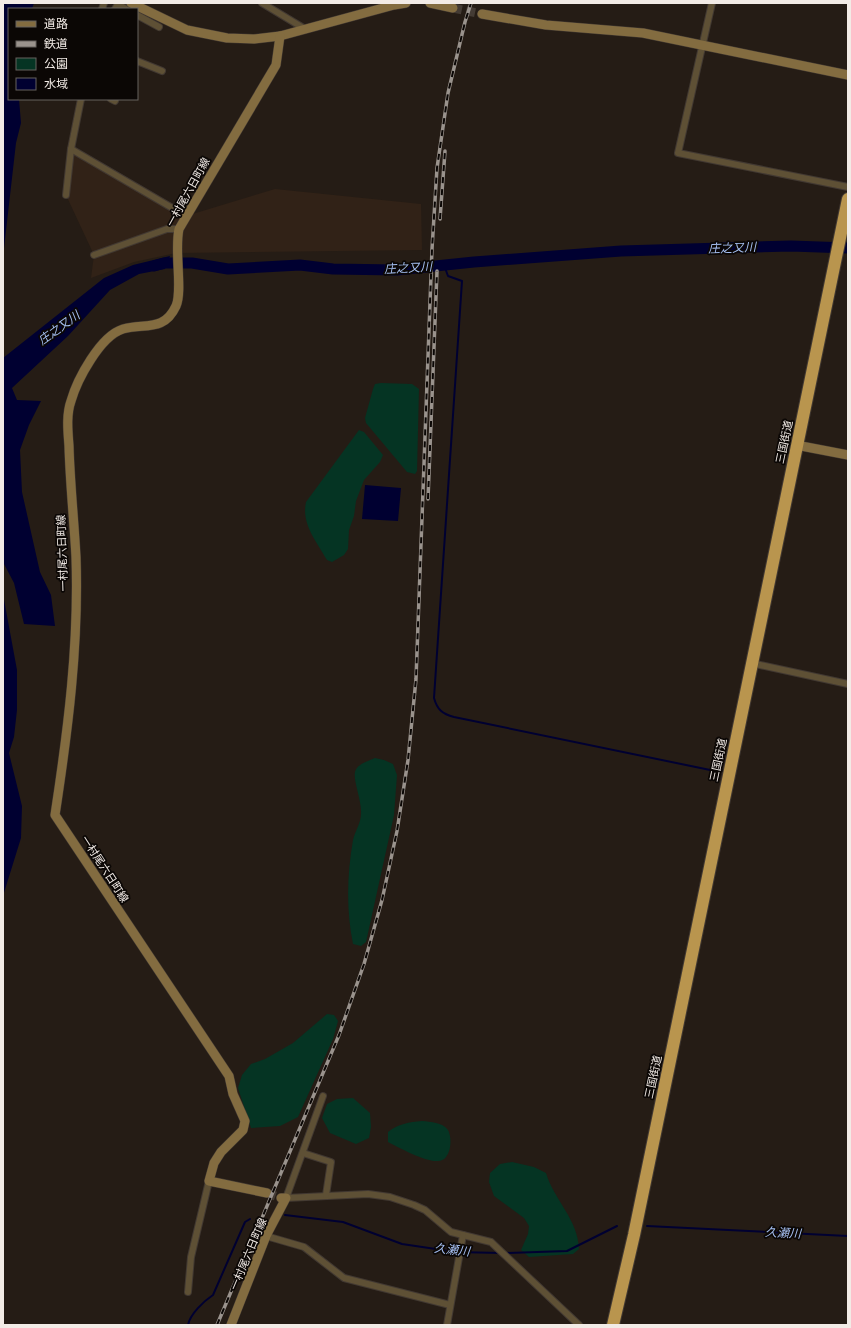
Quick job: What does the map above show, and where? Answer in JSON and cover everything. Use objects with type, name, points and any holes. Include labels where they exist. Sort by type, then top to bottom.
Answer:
[{"type":"highway","name":"三国街道","points":[[613,1325],[634,1235],[848,199]]},
{"type":"main road","points":[[134,4],[187,30],[227,38],[254,39],[280,36],[394,4],[406,3]]},
{"type":"main road","points":[[430,3],[453,8]]},
{"type":"main road","points":[[482,14],[546,25],[643,33],[848,75]]},
{"type":"main road","name":"一村尾六日町線","points":[[208,1181],[214,1163],[221,1152],[243,1130],[244,1121],[233,1094],[230,1076],[55,815],[70,706],[74,651],[76,557],[70,481],[68,422],[70,403],[76,386],[104,342],[122,329],[161,324],[170,316],[177,305],[178,286],[176,253],[179,229],[276,65],[280,36]]},
{"type":"main road","points":[[796,445],[848,455]]},
{"type":"main road","points":[[208,1181],[267,1193]]},
{"type":"main road","name":"一村尾六日町線","points":[[232,1325],[266,1236],[284,1198]]},
{"type":"street","points":[[262,3],[305,29]]},
{"type":"street","points":[[712,3],[678,153],[848,187]]},
{"type":"street","points":[[116,8],[118,4],[124,8]]},
{"type":"street","points":[[138,16],[159,28]]},
{"type":"street","points":[[138,61],[162,71]]},
{"type":"street","points":[[66,195],[71,149],[81,100]]},
{"type":"street","points":[[71,149],[186,216]]},
{"type":"street","points":[[94,256],[167,229],[179,229]]},
{"type":"street","points":[[751,663],[848,684]]},
{"type":"street","points":[[323,1096],[303,1153],[284,1198],[368,1194],[390,1197],[425,1210],[451,1232],[485,1239],[498,1247],[579,1325]]},
{"type":"street","points":[[303,1153],[331,1162],[326,1196]]},
{"type":"street","points":[[188,1292],[191,1257],[208,1181]]},
{"type":"street","points":[[447,1325],[463,1235]]},
{"type":"street","points":[[266,1236],[304,1248],[344,1278],[450,1305]]},
{"type":"shaded area","points":[[71,149],[186,216],[275,189],[421,204],[422,250],[176,253],[134,262],[91,278],[94,255],[66,195]]},
{"type":"green space","points":[[375,384],[412,384],[419,389],[417,471],[415,474],[407,472],[366,423],[365,418],[373,389]]},
{"type":"green space","points":[[359,430],[364,432],[383,455],[380,462],[364,480],[356,501],[354,516],[349,530],[348,549],[344,555],[332,562],[327,560],[311,532],[306,518],[306,502]]},
{"type":"green space","points":[[375,758],[393,764],[397,775],[394,815],[366,942],[361,946],[353,944],[348,905],[351,853],[353,840],[361,814],[355,781],[355,772],[360,765]]},
{"type":"green space","points":[[327,1014],[334,1015],[338,1021],[333,1039],[298,1117],[280,1126],[251,1128],[238,1088],[242,1075],[251,1064],[265,1059],[293,1043]]},
{"type":"green space","points":[[353,1098],[370,1113],[371,1127],[369,1138],[356,1144],[330,1133],[322,1118],[327,1104],[337,1099]]},
{"type":"green space","points":[[422,1121],[443,1125],[448,1130],[450,1134],[450,1149],[446,1157],[442,1160],[433,1161],[426,1159],[388,1142],[388,1132],[392,1129],[404,1124]]},
{"type":"green space","points":[[512,1162],[534,1167],[546,1173],[554,1192],[575,1228],[579,1249],[573,1254],[529,1257],[521,1250],[528,1234],[529,1226],[524,1218],[494,1196],[489,1182],[490,1173],[500,1164]]},
{"type":"water","points":[[3,3],[34,3],[32,8],[8,8],[8,100],[19,100],[21,123],[16,143],[3,257]]},
{"type":"water","points":[[170,256],[165,269],[139,274],[110,290],[68,336],[12,388],[17,400],[41,401],[29,425],[20,450],[22,492],[40,572],[51,595],[55,626],[24,624],[14,583],[4,564],[3,566],[3,358],[104,278],[133,265]]},
{"type":"water","points":[[365,485],[401,488],[398,521],[362,519]]},
{"type":"water","points":[[3,594],[17,670],[17,710],[14,737],[9,753],[22,806],[21,838],[3,896]]},
{"type":"waterway","name":"庄之又川","points":[[154,266],[164,263],[192,263],[228,269],[300,265],[333,269],[397,270],[474,262],[621,251],[791,246],[848,248]]},
{"type":"waterway","points":[[444,265],[448,276],[462,281],[434,698],[437,705],[443,713],[454,717],[715,771]]},
{"type":"waterway","name":"久瀬川","points":[[285,1215],[343,1222],[402,1244],[456,1252],[501,1253]]},
{"type":"waterway","name":"久瀬川","points":[[188,1325],[194,1312],[213,1295],[245,1222],[250,1219]]},
{"type":"waterway","name":"久瀬川","points":[[505,1253],[567,1251],[617,1226]]},
{"type":"waterway","name":"久瀬川","points":[[647,1226],[848,1236]]},
{"type":"tunnel","points":[[453,8],[482,14]]},
{"type":"tunnel","points":[[267,1193],[281,1198]]},
{"type":"railway","points":[[217,1325],[339,1035],[364,964],[382,900],[397,831],[408,760],[416,679],[432,249],[437,168],[448,93],[471,3]]},
{"type":"railway","points":[[440,219],[445,151]]},
{"type":"railway","points":[[428,499],[437,271]]}]
